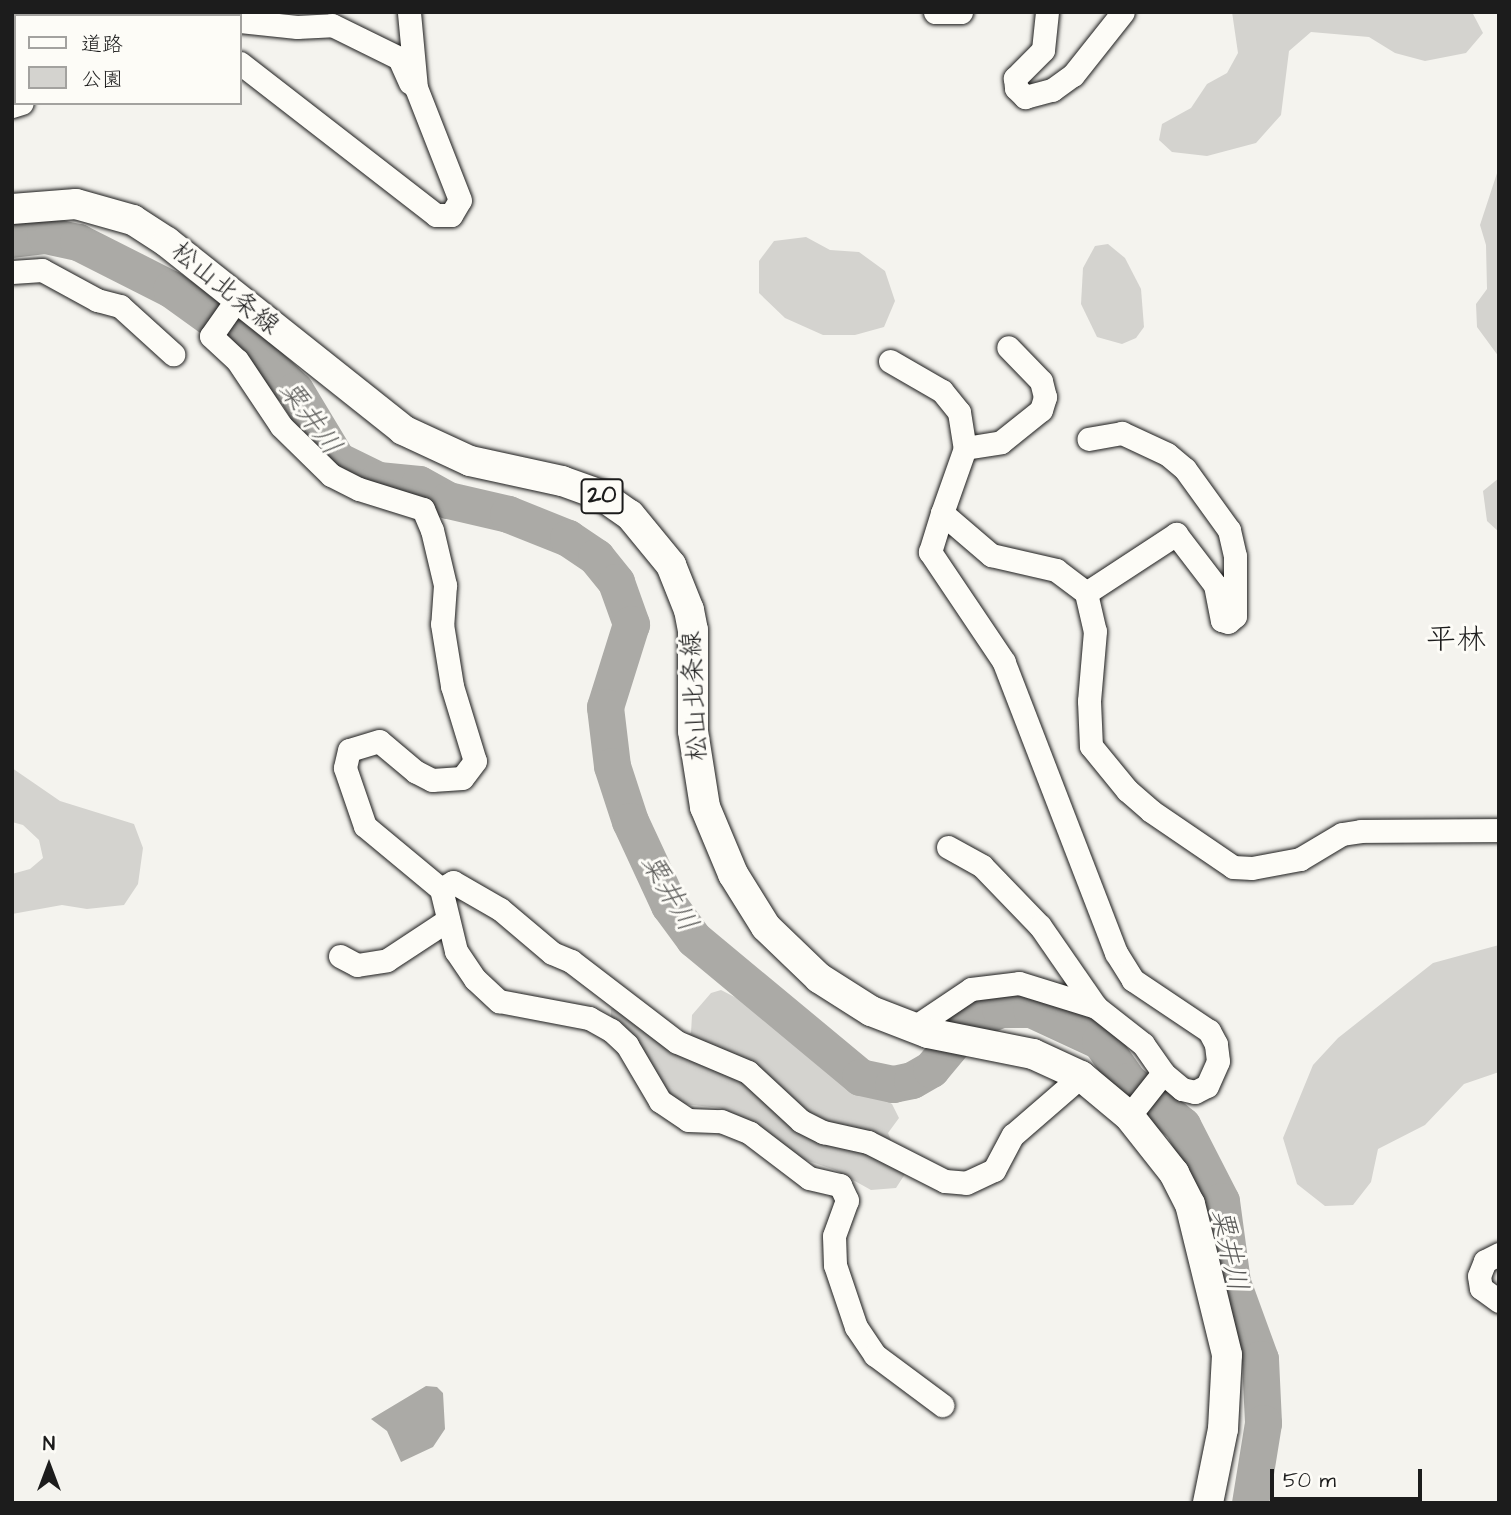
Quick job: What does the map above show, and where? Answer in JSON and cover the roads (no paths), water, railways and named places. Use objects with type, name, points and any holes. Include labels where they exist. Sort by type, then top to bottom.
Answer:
[{"type":"main road","name":"松山北条線","points":[[12,209],[76,204],[133,220],[167,242],[226,315],[432,447],[470,461],[562,481],[601,495],[630,515],[671,565],[689,610],[697,768],[715,835],[748,902],[788,952],[851,1001],[921,1030],[1033,1054],[1081,1076],[1133,1109],[1174,1172],[1190,1204],[1227,1355],[1226,1392],[1208,1503]]},
{"type":"street","points":[[242,65],[436,215],[451,215],[460,200],[456,179],[416,88],[409,12]]},
{"type":"street","points":[[935,12],[961,12]]},
{"type":"street","points":[[1047,12],[1043,50],[1015,78],[1016,88],[1025,97],[1052,90],[1073,75],[1123,12]]},
{"type":"street","points":[[242,21],[298,27],[332,25],[358,34],[399,58],[407,80],[416,88]]},
{"type":"street","points":[[12,272],[42,270],[97,300],[120,306],[173,354]]},
{"type":"street","points":[[226,315],[211,336],[237,360],[281,426],[331,475],[359,489],[424,509],[429,518],[445,585],[442,624],[452,686],[475,761],[462,778],[432,780],[416,772],[379,741],[349,750],[345,768],[365,826],[441,889],[456,951],[475,979],[499,1000],[589,1018],[611,1030],[627,1045],[660,1101],[688,1120],[721,1121],[750,1133],[809,1178],[840,1185],[847,1200],[834,1236],[835,1265],[856,1327],[875,1355],[942,1405]]},
{"type":"street","points":[[965,448],[1001,442],[1041,410],[1045,397],[1041,381],[1008,347]]},
{"type":"street","points":[[890,361],[942,391],[959,412],[965,448],[930,552],[1004,662],[1116,953],[1133,980],[1209,1031],[1216,1044],[1218,1061],[1214,1075],[1195,1092],[1182,1088],[1161,1075],[1143,1044],[1096,1007],[1052,989],[998,984],[961,995],[921,1030]]},
{"type":"street","points":[[1086,593],[1176,534],[1215,585],[1222,620],[1228,622],[1235,616],[1235,556],[1229,530],[1185,469],[1167,454],[1122,433],[1089,439]]},
{"type":"street","points":[[942,513],[991,555],[1056,570],[1086,593],[1095,631],[1089,701],[1091,747],[1127,790],[1151,811],[1233,867],[1252,868],[1300,859],[1342,834],[1361,831],[1499,830]]},
{"type":"street","points":[[948,847],[982,866],[1040,926],[1096,1007]]},
{"type":"street","points":[[441,889],[453,882],[500,909],[543,946],[582,969],[666,1034],[748,1072],[801,1121],[823,1132],[868,1142],[945,1181],[966,1183],[994,1170],[1013,1135],[1081,1076]]},
{"type":"street","points":[[340,956],[357,965],[387,960],[448,920]]},
{"type":"street","points":[[1133,1109],[1161,1075]]},
{"type":"street","points":[[1499,1254],[1485,1261],[1479,1276],[1481,1288],[1499,1301]]},
{"type":"waterway","name":"粟井川","points":[[12,239],[45,235],[78,242],[171,289],[243,341],[295,390],[337,460],[378,480],[419,484],[448,500],[508,514],[568,538],[596,557],[616,582],[631,624],[605,707],[612,766],[630,821],[669,905],[694,939],[860,1077],[893,1084],[912,1080],[931,1069],[971,1021],[1000,1009],[1031,1009],[1100,1041],[1128,1081],[1182,1125],[1221,1201],[1232,1282],[1260,1359],[1263,1423],[1250,1503]]},
{"type":"district","name":"平林","points":[[1456,640]]}]
